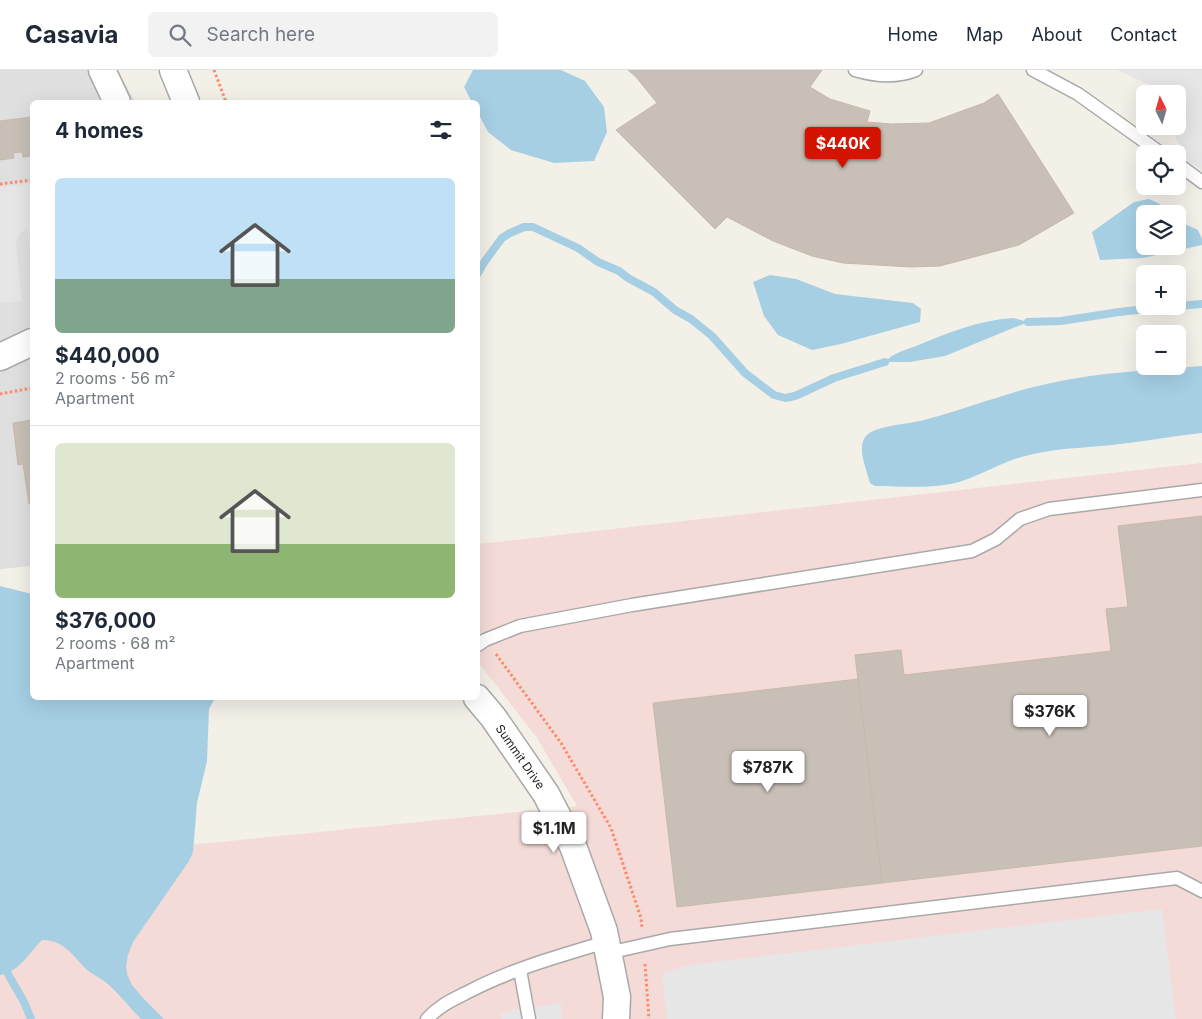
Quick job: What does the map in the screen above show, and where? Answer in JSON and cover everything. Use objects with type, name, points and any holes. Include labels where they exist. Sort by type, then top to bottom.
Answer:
[{"type":"street","points":[[102,70],[116,100]]},
{"type":"street","points":[[173,70],[185,100]]},
{"type":"street","points":[[0,357],[30,343]]},
{"type":"street","name":"Summit Drive","points":[[479,700],[493,717],[546,794],[573,846],[604,932],[616,998],[616,1019]]},
{"type":"lane","points":[[855,70],[874,75],[891,76],[916,70]]},
{"type":"lane","points":[[1033,70],[1078,94],[1149,145]]},
{"type":"lane","points":[[1186,170],[1202,182]]},
{"type":"lane","points":[[480,644],[520,626],[632,604],[972,551],[996,539],[1020,519],[1049,509],[1202,490]]},
{"type":"lane","points":[[427,1019],[438,1007],[533,964],[607,947],[1177,878],[1202,891]]},
{"type":"lane","points":[[520,970],[529,1019]]},
{"type":"path","points":[[214,70],[225,100]]},
{"type":"path","points":[[0,184],[30,180]]},
{"type":"path","points":[[0,394],[30,388]]},
{"type":"shaded area","points":[[0,70],[118,70],[134,100],[30,100],[30,566],[0,569]]},
{"type":"shaded area","points":[[1117,70],[1202,70],[1202,170],[1188,161],[1186,157],[1186,145],[1180,145],[1175,135],[1186,135],[1186,85],[1149,85]]},
{"type":"shaded area","points":[[30,183],[30,253],[27,230],[20,233],[16,242],[22,301],[0,303],[0,187]]},
{"type":"shaded area","points":[[1202,463],[1202,1019],[0,1019],[0,864],[577,806],[537,738],[480,665],[480,544]]},
{"type":"shaded area","points":[[1162,909],[1176,1019],[667,1019],[662,974],[688,965]]},
{"type":"shaded area","points":[[561,1003],[562,1019],[501,1019],[502,1012]]},
{"type":"water","points":[[473,70],[561,70],[585,81],[604,107],[607,132],[594,161],[554,163],[511,150],[488,132],[480,117],[480,100],[471,100],[464,87]]},
{"type":"water","points":[[1149,199],[1160,204],[1136,205],[1136,255],[1157,255],[1143,258],[1100,260],[1092,232],[1134,202]]},
{"type":"water","points":[[1186,225],[1198,230],[1202,239],[1202,245],[1186,249]]},
{"type":"water","points":[[770,275],[796,279],[835,294],[913,303],[921,309],[920,322],[812,350],[778,335],[764,316],[753,282]]},
{"type":"water","points":[[1013,318],[1028,322],[945,356],[910,362],[885,362],[899,352],[951,332],[988,321]]},
{"type":"water","points":[[1202,366],[1202,433],[1039,453],[1012,460],[965,480],[943,485],[920,487],[875,486],[870,483],[863,459],[862,447],[866,436],[876,430],[920,421],[1018,391],[1070,379],[1136,371],[1136,375],[1186,375],[1186,367]]},
{"type":"water","points":[[0,586],[30,594],[30,700],[214,700],[209,709],[207,761],[197,803],[193,852],[189,861],[133,942],[126,966],[132,985],[164,1019],[141,1019],[117,993],[88,971],[67,949],[49,940],[42,940],[18,966],[0,975]]},
{"type":"building","points":[[628,70],[822,70],[810,87],[830,99],[870,111],[867,122],[892,124],[929,123],[984,103],[998,94],[1074,213],[1019,245],[940,266],[911,267],[843,263],[812,256],[773,241],[727,217],[715,229],[616,130],[657,103]]},
{"type":"building","points":[[30,117],[30,156],[23,157],[22,152],[13,153],[14,158],[0,160],[0,121]]},
{"type":"building","points":[[30,420],[30,504],[23,464],[18,465],[13,423]]},
{"type":"building","points":[[1202,516],[1202,846],[882,883],[855,655],[901,650],[904,675],[1111,651],[1106,609],[1128,607],[1118,526]]},
{"type":"building","points":[[858,679],[882,883],[677,907],[653,703]]},
{"type":"waterway","points":[[480,270],[502,238],[524,227],[533,227],[578,248],[598,262],[619,271],[654,292],[675,310],[691,319],[712,336],[745,373],[774,395],[785,398],[795,396],[834,378],[885,362]]},
{"type":"waterway","points":[[1186,305],[1202,304]]},
{"type":"waterway","points":[[1028,322],[1061,321],[1136,310]]},
{"type":"waterway","points":[[8,974],[24,1002],[31,1019]]}]
